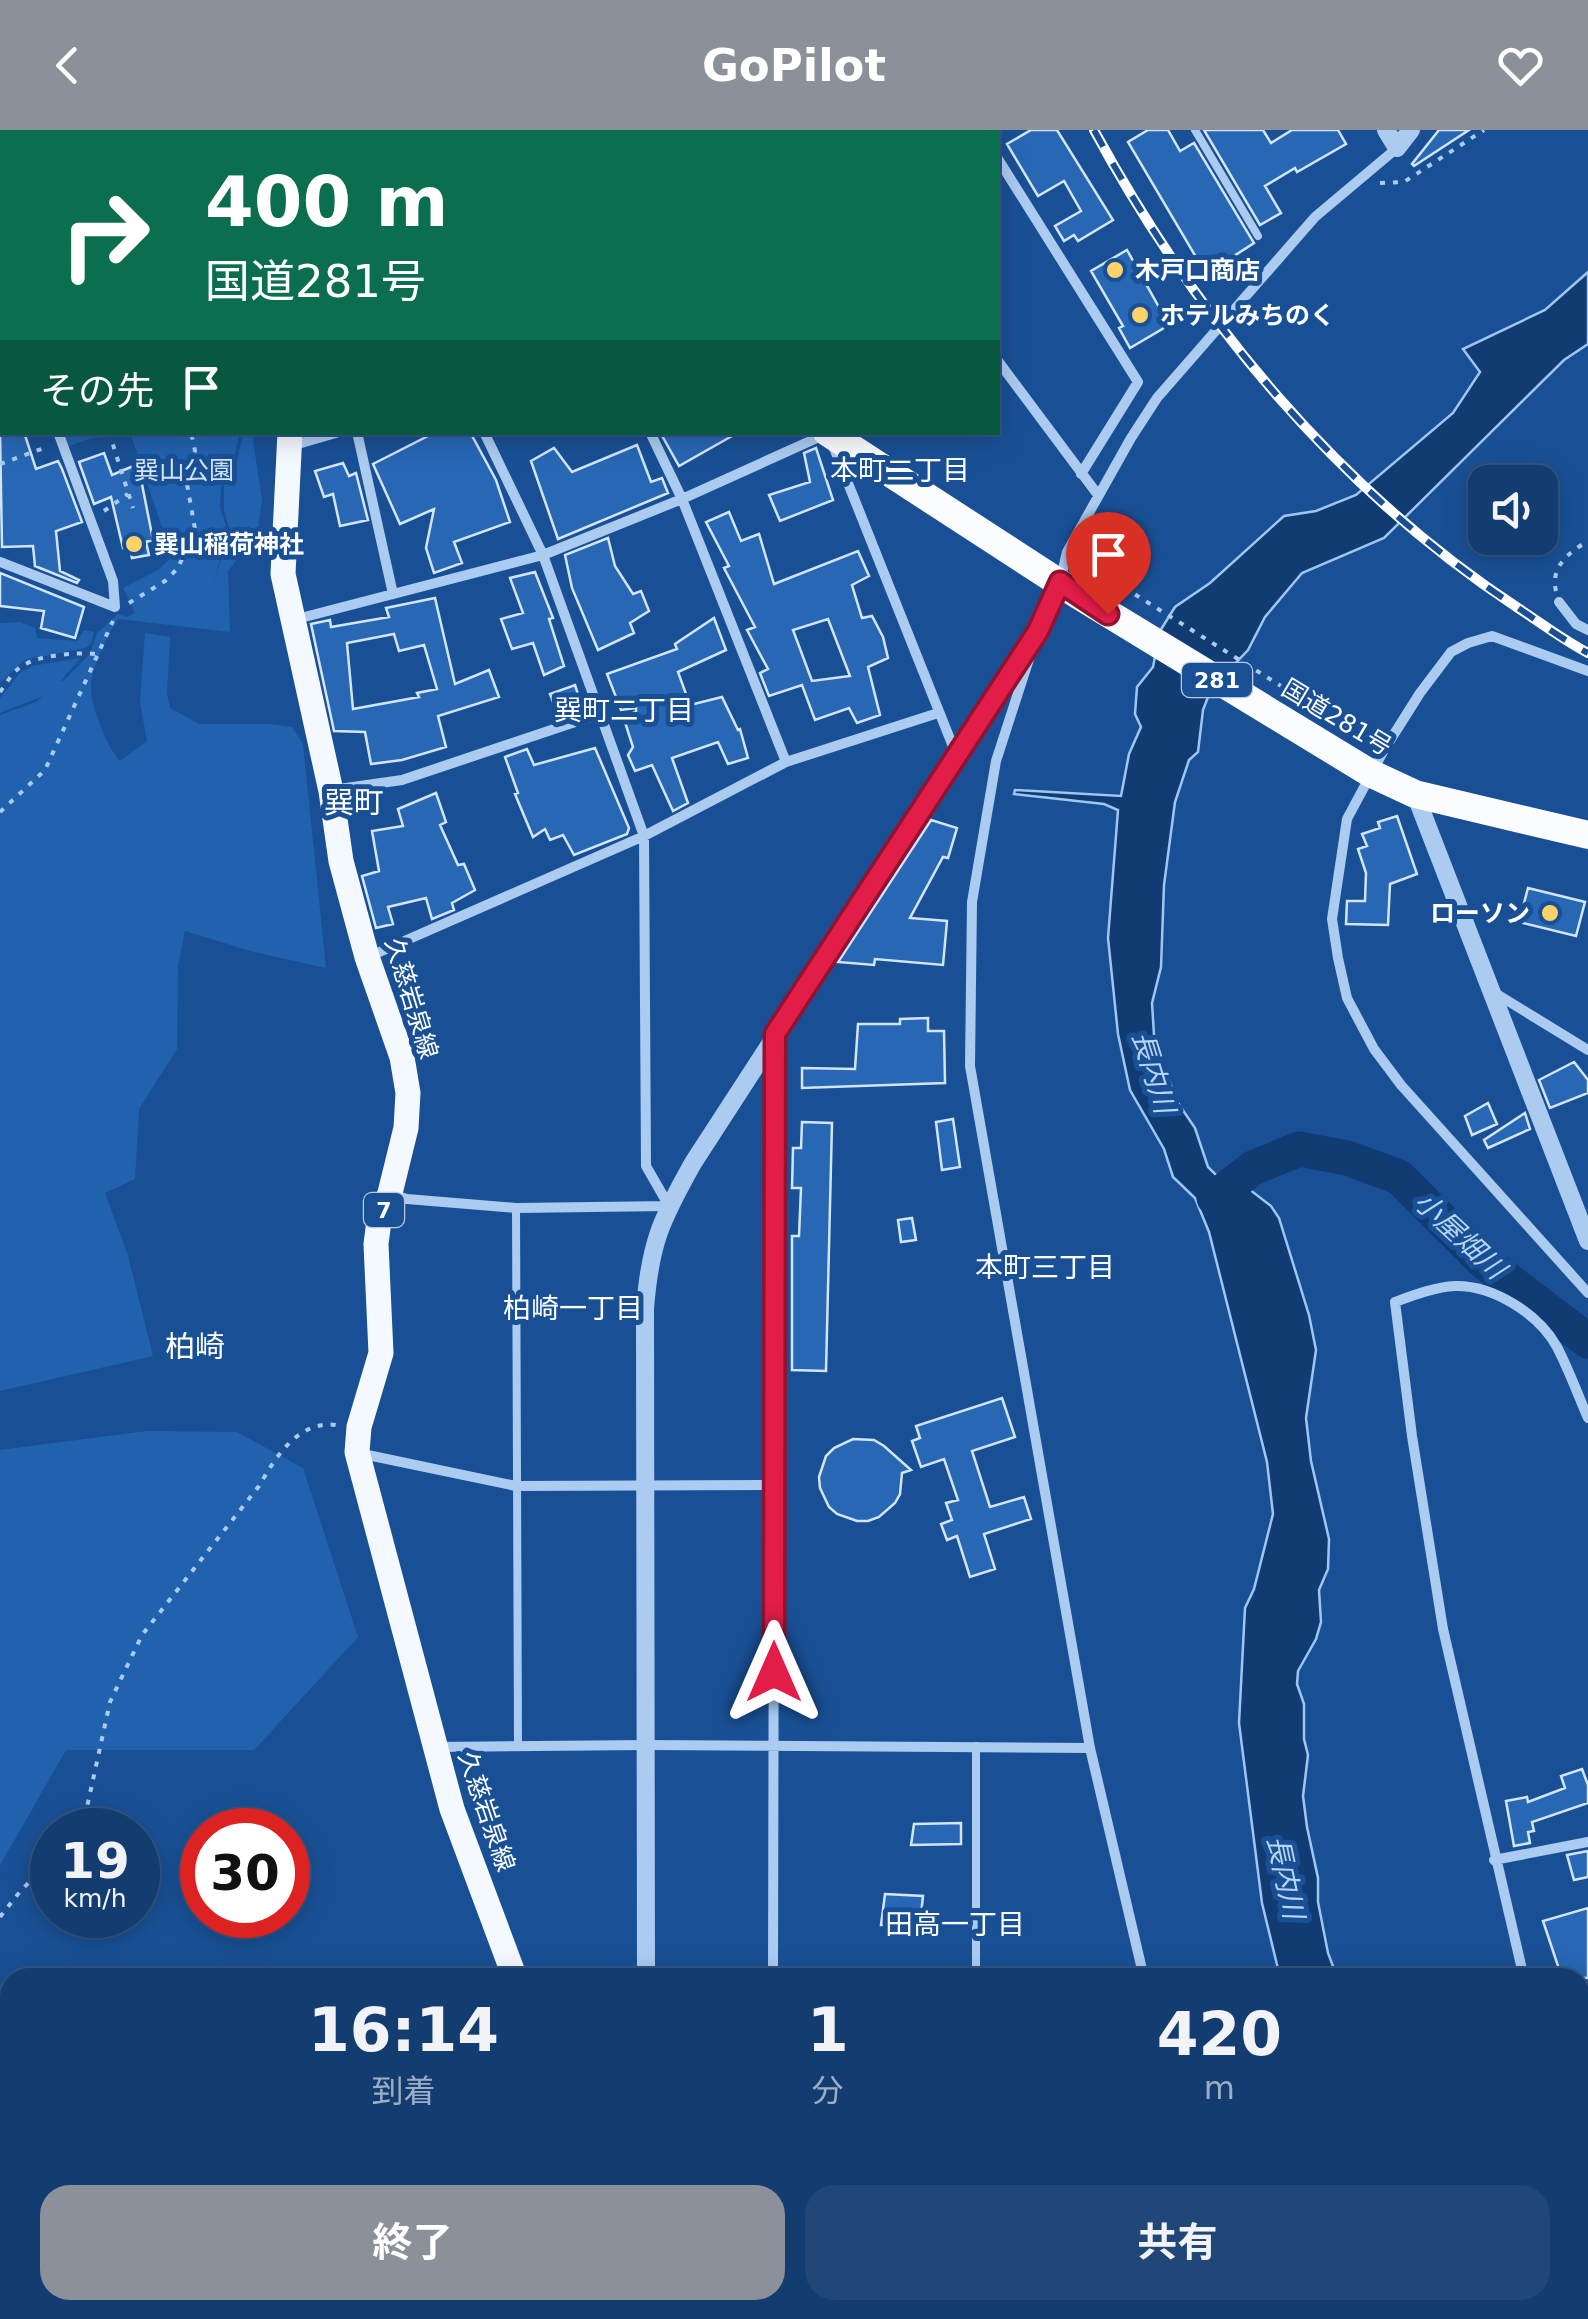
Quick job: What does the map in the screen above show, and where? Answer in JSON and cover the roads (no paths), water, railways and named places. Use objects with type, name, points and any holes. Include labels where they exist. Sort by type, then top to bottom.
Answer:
[{"type":"highway","name":"国道281号","points":[[831,435],[1069,588],[1370,763],[1416,794],[1588,835]]},
{"type":"main road","name":"久慈岩泉線","points":[[290,440],[283,574],[331,790],[341,860],[367,957],[402,1057],[408,1093],[406,1128],[390,1194],[379,1221],[376,1244],[381,1352],[358,1440],[434,1747],[452,1809],[511,1968]]},
{"type":"street","points":[[1386,130],[1397,148]]},
{"type":"street","points":[[646,1968],[645,1309],[649,1261],[668,1206],[956,754],[1069,588],[1067,552],[1157,398],[1295,238],[1397,148],[1411,130]]},
{"type":"street","points":[[1000,162],[1138,382],[1081,474]]},
{"type":"street","points":[[1000,364],[1098,495]]},
{"type":"street","points":[[0,562],[115,607],[113,581],[59,435]]},
{"type":"street","points":[[290,440],[321,435]]},
{"type":"street","points":[[358,435],[393,594]]},
{"type":"street","points":[[485,435],[543,555],[644,836],[646,1166],[668,1206]]},
{"type":"street","points":[[651,435],[682,499],[786,762]]},
{"type":"street","points":[[293,620],[543,555],[682,499],[824,435]]},
{"type":"street","points":[[829,435],[956,754]]},
{"type":"street","points":[[1559,602],[1576,624],[1588,630]]},
{"type":"street","points":[[1038,631],[996,762],[975,884],[970,1066],[1090,1748],[1142,1968]]},
{"type":"street","points":[[1588,672],[1492,636],[1468,642],[1452,652],[1370,763],[1348,819],[1332,919],[1347,998],[1374,1049],[1588,1294]]},
{"type":"street","points":[[331,790],[402,780],[602,713]]},
{"type":"street","points":[[367,957],[644,836],[786,762],[938,713]]},
{"type":"street","points":[[1416,794],[1588,1241]]},
{"type":"street","points":[[1492,991],[1588,1050]]},
{"type":"street","points":[[774,1968],[775,1034]]},
{"type":"street","points":[[390,1194],[516,1208],[668,1206]]},
{"type":"street","points":[[1521,1968],[1443,1629],[1395,1302],[1456,1286],[1488,1292],[1515,1304],[1556,1344],[1588,1418]]},
{"type":"street","points":[[358,1440],[516,1486],[774,1486]]},
{"type":"street","points":[[434,1747],[1090,1748]]},
{"type":"street","points":[[1494,1860],[1588,1842]]},
{"type":"lane","points":[[1195,130],[1258,236]]},
{"type":"lane","points":[[516,1208],[518,1745]]},
{"type":"lane","points":[[976,1746],[976,1968]]},
{"type":"water","name":"長内川","points":[[1588,272],[1588,344],[1564,360],[1384,538],[1302,573],[1265,617],[1248,650],[1211,689],[1203,710],[1198,752],[1189,760],[1175,802],[1164,885],[1161,967],[1152,1003],[1154,1035],[1176,1100],[1195,1128],[1208,1167],[1220,1179],[1249,1189],[1271,1206],[1279,1218],[1316,1350],[1306,1418],[1311,1461],[1329,1539],[1328,1569],[1319,1590],[1321,1622],[1298,1671],[1297,1684],[1304,1704],[1308,1755],[1303,1796],[1318,1878],[1318,1902],[1334,1968],[1278,1968],[1262,1903],[1239,1723],[1245,1608],[1254,1589],[1273,1514],[1267,1462],[1209,1232],[1195,1198],[1173,1177],[1164,1149],[1130,1090],[1118,1034],[1108,938],[1118,810],[1104,804],[1014,794],[1015,790],[1121,796],[1129,754],[1141,727],[1135,714],[1137,687],[1153,667],[1160,631],[1175,607],[1210,583],[1284,516],[1316,511],[1356,495],[1453,413],[1480,372],[1463,349],[1545,310]]},
{"type":"waterway","name":"小屋畑川","points":[[1214,1198],[1253,1168],[1299,1149],[1347,1158],[1399,1177],[1483,1261],[1588,1341]]},
{"type":"railway","points":[[1094,130],[1178,268],[1226,333],[1331,454],[1452,561],[1588,653]]},
{"type":"place","name":"木戸口商店","points":[[1115,270]]},
{"type":"place","name":"ホテルみちのく","points":[[1140,315]]},
{"type":"place","name":"巽山稲荷神社","points":[[134,544]]},
{"type":"place","name":"ローソン","points":[[1550,913]]},
{"type":"district","name":"本町二丁目","points":[[900,470]]},
{"type":"district","name":"巽町二丁目","points":[[624,710]]},
{"type":"district","name":"巽町","points":[[354,803]]},
{"type":"district","name":"本町三丁目","points":[[1045,1267]]},
{"type":"district","name":"柏崎一丁目","points":[[573,1308]]},
{"type":"district","name":"柏崎","points":[[195,1347]]},
{"type":"district","name":"田高一丁目","points":[[955,1924]]},
{"type":"park label","name":"巽山公園","points":[[184,470]]}]
